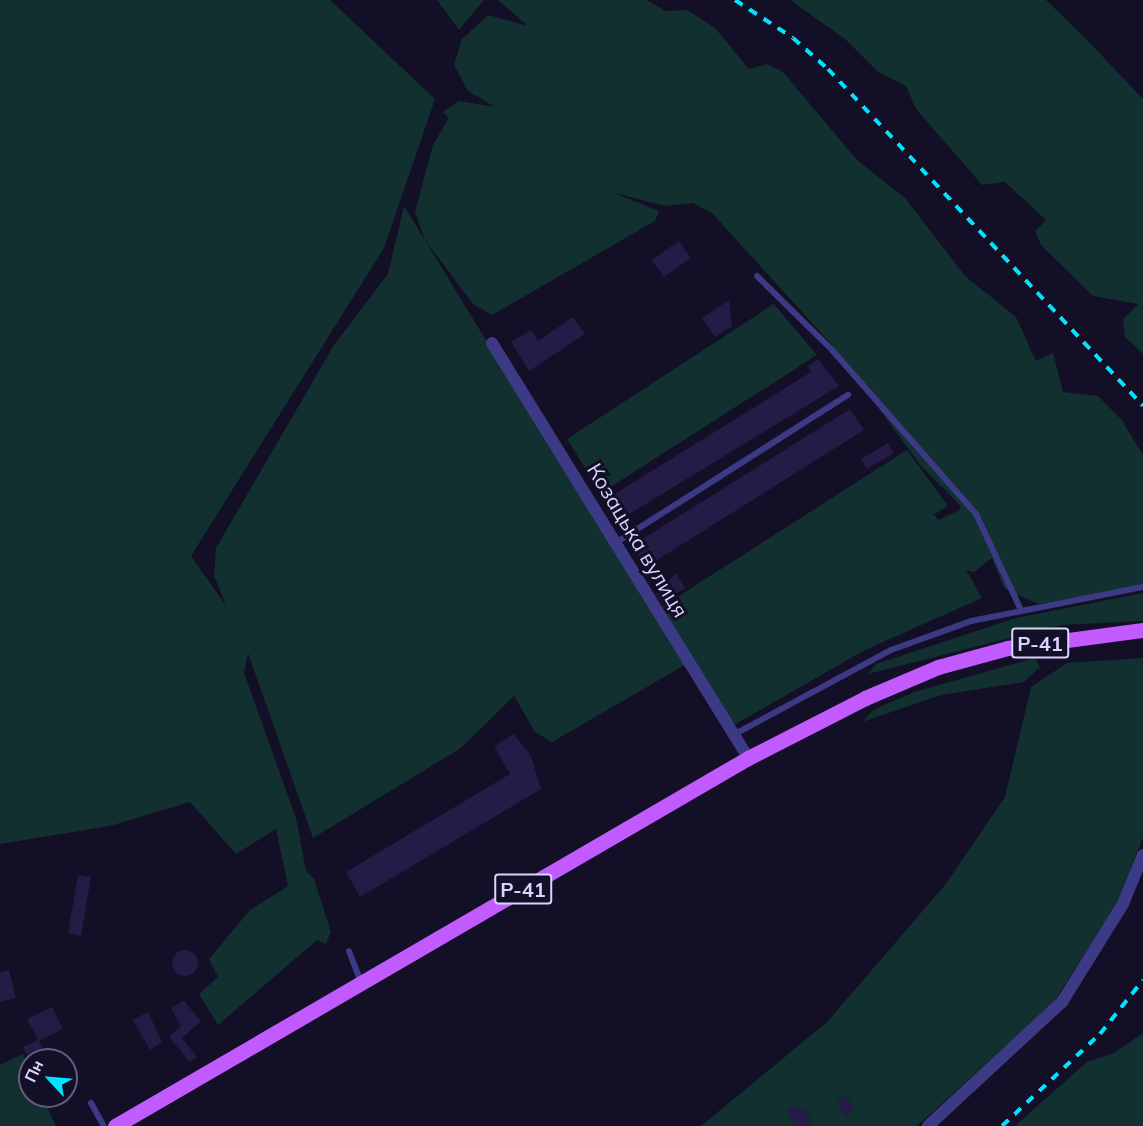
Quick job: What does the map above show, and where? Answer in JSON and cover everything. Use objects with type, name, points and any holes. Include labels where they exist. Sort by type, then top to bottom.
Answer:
[{"type":"main road","name":"Р-41","points":[[116,1126],[748,758],[938,667],[1008,648],[1143,630]]},
{"type":"street","name":"Козацька вулиця","points":[[492,343],[748,758]]},
{"type":"street","points":[[928,1126],[1062,1002],[1123,904],[1143,855]]},
{"type":"lane","points":[[758,276],[831,350],[976,514],[1020,608]]},
{"type":"lane","points":[[616,542],[848,395]]},
{"type":"lane","points":[[733,735],[891,650],[1020,608],[1143,587]]},
{"type":"lane","points":[[349,951],[361,983]]},
{"type":"lane","points":[[91,1103],[104,1126]]},
{"type":"green space","points":[[0,0],[330,0],[435,99],[384,248],[191,556],[227,607],[214,576],[216,548],[334,345],[388,274],[404,206],[685,665],[552,742],[535,732],[514,696],[461,748],[313,838],[248,653],[244,673],[296,818],[306,871],[314,879],[331,932],[326,944],[317,940],[218,1025],[199,994],[218,977],[209,959],[250,910],[288,886],[276,829],[236,854],[190,802],[110,826],[0,844]]},
{"type":"green space","points":[[437,0],[484,0],[459,30]]},
{"type":"green space","points":[[498,0],[646,0],[666,11],[687,10],[715,28],[749,69],[767,64],[783,72],[857,160],[905,198],[965,276],[1016,317],[1036,361],[1053,353],[1063,392],[1098,396],[1121,419],[1143,455],[1143,586],[1038,604],[1004,588],[992,558],[974,572],[966,570],[982,598],[865,650],[734,725],[660,608],[907,450],[948,506],[934,514],[938,520],[960,510],[960,505],[922,467],[832,345],[713,214],[693,203],[665,206],[614,193],[659,211],[655,221],[492,315],[473,304],[425,240],[415,212],[433,145],[449,118],[443,112],[459,101],[495,107],[468,91],[454,65],[462,39],[488,15],[528,26]]},
{"type":"green space","points":[[790,0],[1046,0],[1086,39],[1143,99],[1143,354],[1125,337],[1123,319],[1138,304],[1093,296],[1041,245],[1035,231],[1046,220],[1005,182],[982,185],[916,109],[906,86],[878,72],[846,40]]},
{"type":"green space","points":[[774,304],[817,355],[601,493],[567,439]]},
{"type":"green space","points":[[1143,593],[1143,621],[1062,625],[868,674],[876,664],[1016,618]]},
{"type":"green space","points":[[1035,658],[1040,667],[1024,682],[941,695],[862,722],[873,710],[914,692]]},
{"type":"green space","points":[[1143,658],[1143,837],[1119,901],[1053,1003],[917,1126],[701,1126],[827,1022],[945,885],[1005,797],[1031,687],[1067,663]]},
{"type":"green space","points":[[1143,1033],[1143,1126],[1015,1126],[1087,1062],[1114,1053]]},
{"type":"green space","points":[[18,1056],[18,1108],[48,1108],[56,1126],[0,1126],[0,1065]]},
{"type":"building","points":[[679,241],[691,258],[664,277],[652,260]]},
{"type":"building","points":[[729,300],[732,326],[715,337],[702,318]]},
{"type":"building","points":[[573,317],[585,334],[529,371],[511,342],[531,330],[538,341]]},
{"type":"building","points":[[818,359],[839,386],[618,521],[605,500],[811,372],[808,366]]},
{"type":"building","points":[[850,409],[864,430],[646,567],[633,545]]},
{"type":"building","points":[[888,443],[894,453],[867,469],[861,459]]},
{"type":"building","points":[[676,573],[685,588],[662,603],[656,594]]},
{"type":"building","points":[[514,734],[531,756],[541,789],[360,897],[346,872],[510,774],[494,746]]},
{"type":"building","points":[[78,875],[91,877],[81,936],[68,933]]},
{"type":"building","points":[[185,950],[194,954],[198,963],[194,972],[185,976],[176,972],[172,963],[176,954]]},
{"type":"building","points":[[9,970],[16,998],[0,1002],[0,972]]},
{"type":"building","points":[[184,1001],[201,1021],[182,1038],[197,1057],[190,1062],[169,1037],[181,1026],[171,1008]]},
{"type":"building","points":[[52,1007],[63,1029],[39,1041],[42,1048],[24,1048],[38,1040],[27,1019]]},
{"type":"building","points":[[148,1012],[162,1042],[150,1050],[133,1020]]},
{"type":"building","points":[[847,1096],[855,1110],[845,1117],[836,1102]]},
{"type":"building","points":[[795,1105],[798,1110],[804,1106],[814,1126],[796,1126],[786,1110]]},
{"type":"railway","points":[[735,0],[793,38],[828,69],[1143,406]]},
{"type":"railway","points":[[1002,1126],[1100,1034],[1143,980]]}]
